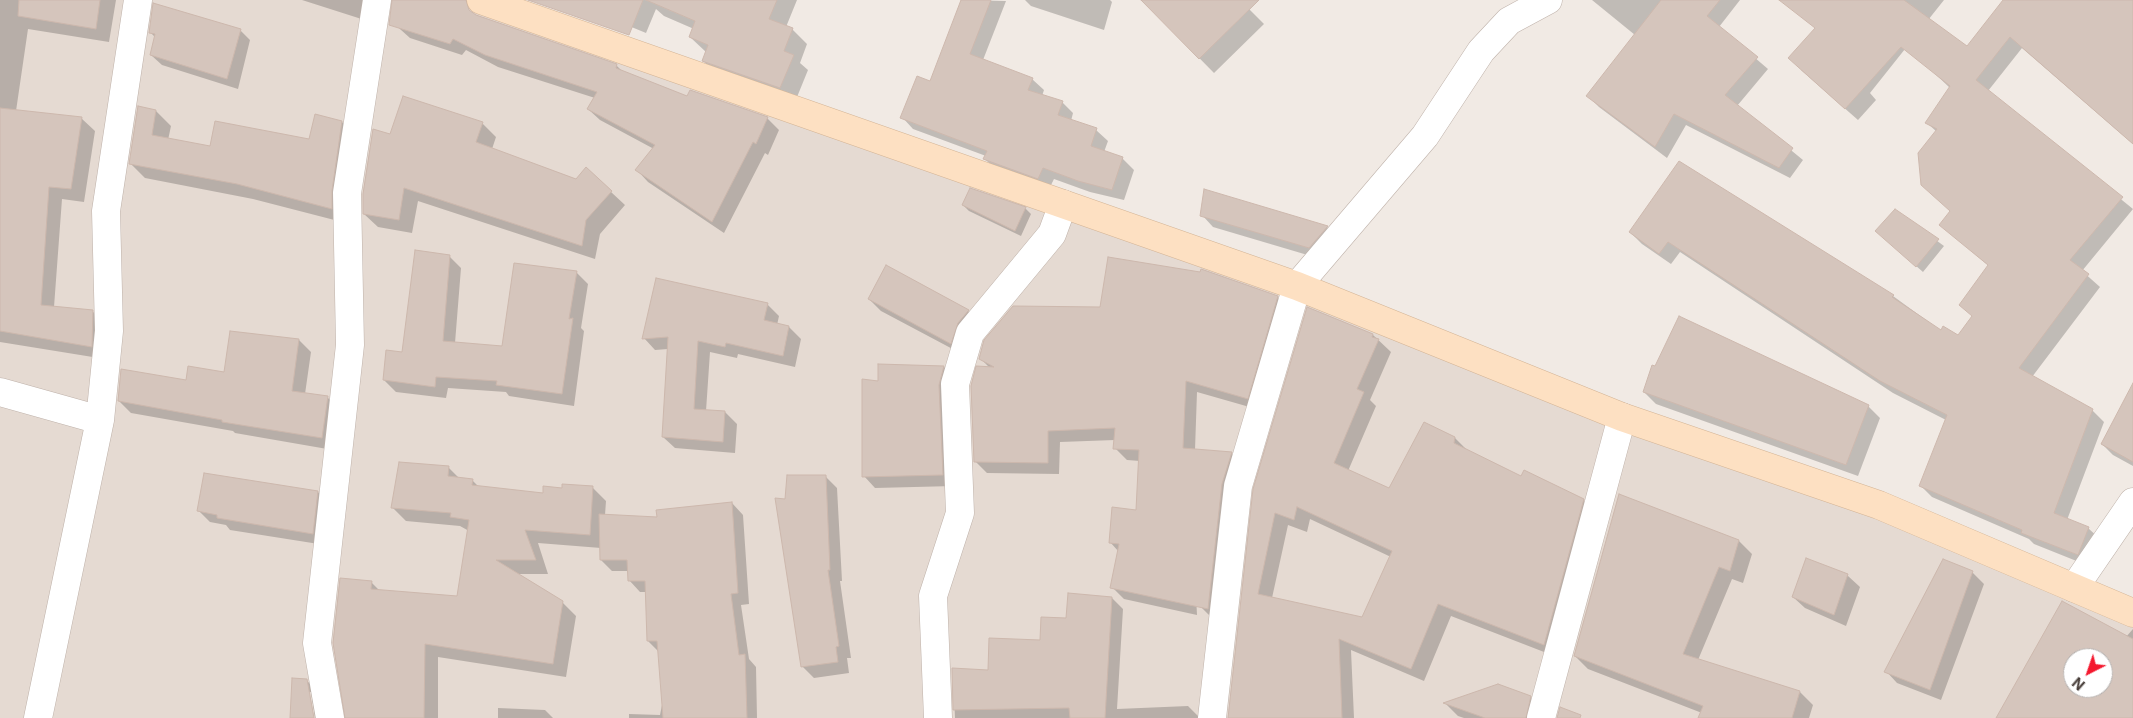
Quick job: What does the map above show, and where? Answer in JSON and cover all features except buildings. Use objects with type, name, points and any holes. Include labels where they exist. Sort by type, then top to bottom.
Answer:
[{"type":"street","points":[[38,718],[100,420],[109,331],[106,211],[138,0]]},
{"type":"street","points":[[330,718],[317,643],[350,345],[347,193],[377,0]]},
{"type":"street","points":[[1212,718],[1238,486],[1297,286],[1425,136],[1481,51],[1509,21],[1548,0]]},
{"type":"street","points":[[490,2],[1297,286],[1622,417],[1879,505],[2133,613]]},
{"type":"street","points":[[938,718],[933,596],[960,512],[954,384],[970,333],[1052,234],[1063,204]]},
{"type":"street","points":[[0,392],[100,420]]},
{"type":"street","points":[[1541,718],[1622,417]]},
{"type":"street","points":[[2074,588],[2133,502]]},
{"type":"shaded area","points":[[0,0],[505,0],[2133,610],[2133,718],[0,718]]}]
